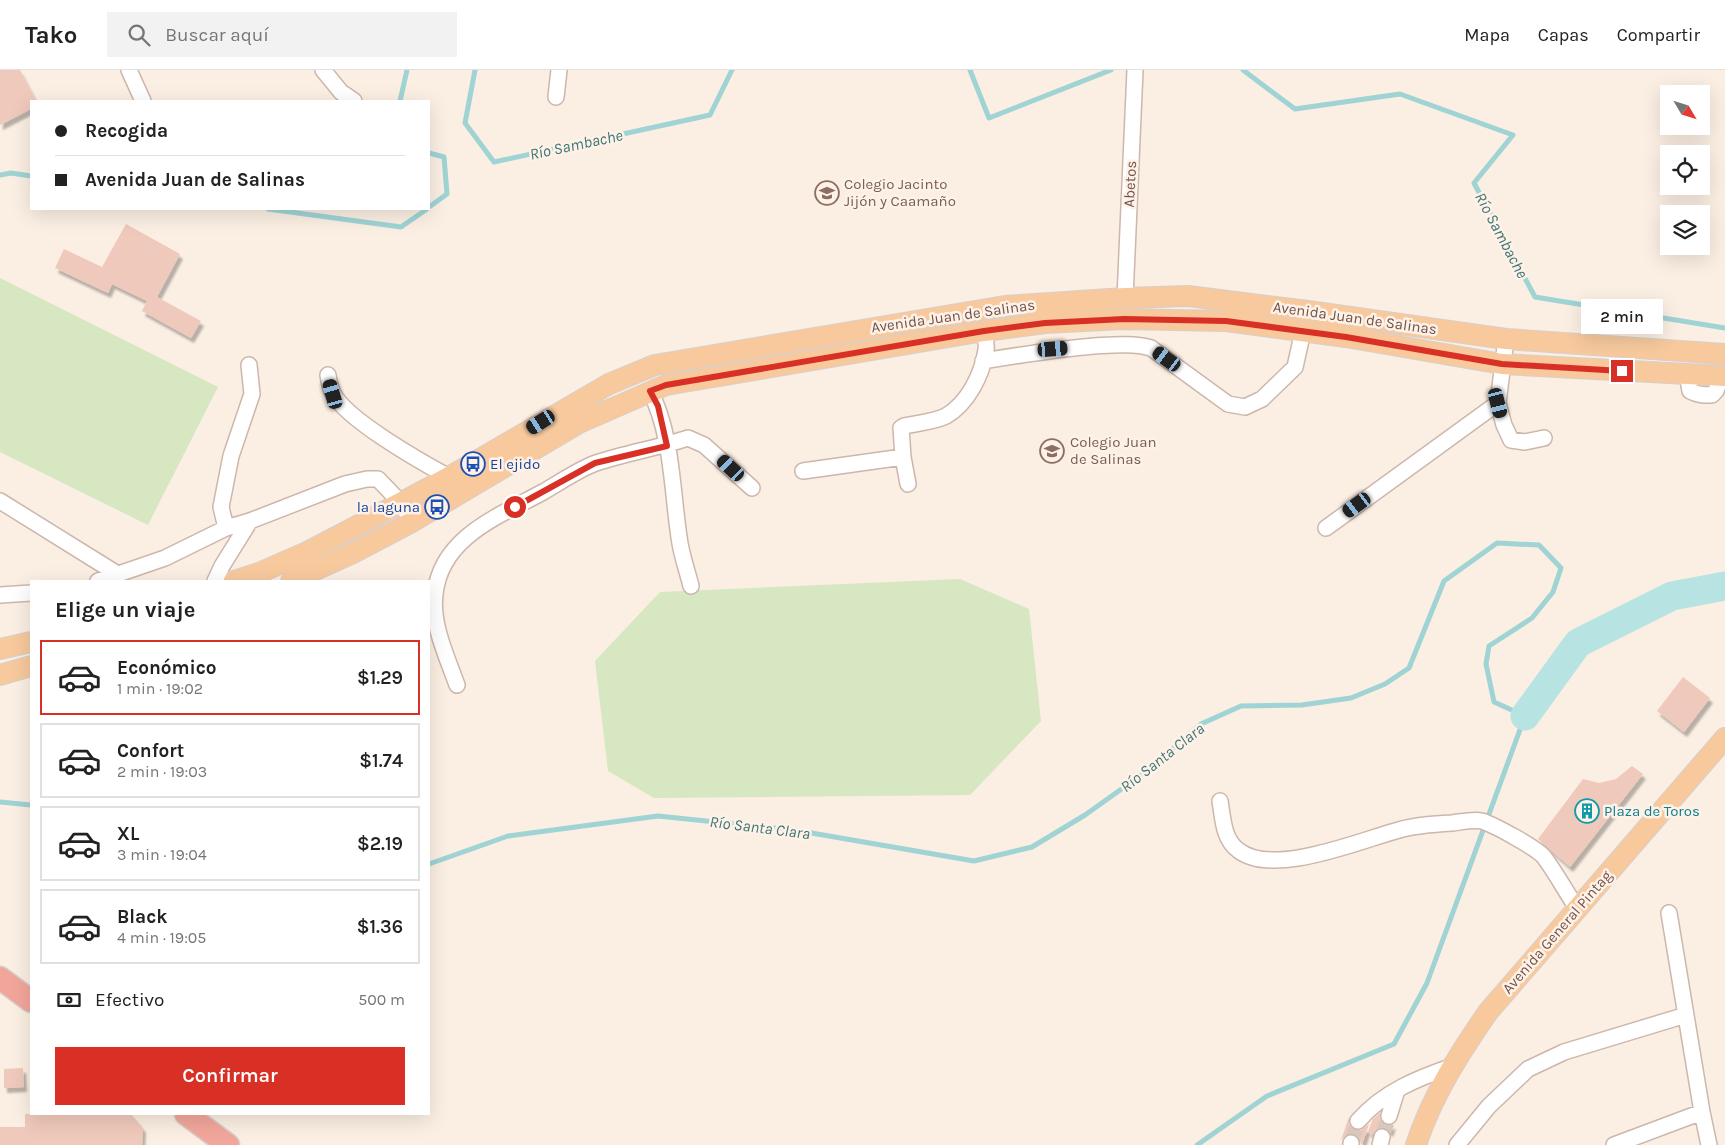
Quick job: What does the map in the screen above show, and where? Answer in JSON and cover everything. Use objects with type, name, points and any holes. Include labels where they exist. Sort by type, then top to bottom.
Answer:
[{"type":"highway","points":[[0,978],[30,1000]]},
{"type":"highway","points":[[187,1115],[228,1145]]},
{"type":"main road","name":"Avenida Juan de Salinas","points":[[237,580],[259,573],[307,552],[449,477],[609,384],[655,365],[1004,306],[1188,296],[1506,339],[1725,354]]},
{"type":"main road","points":[[982,310],[984,331]]},
{"type":"main road","name":"Avenida Juan de Salinas","points":[[294,580],[353,553],[410,523],[579,424],[666,385],[984,331],[1045,323],[1124,319],[1226,321],[1303,331],[1502,364],[1723,376]]},
{"type":"main road","points":[[0,649],[30,642]]},
{"type":"main road","points":[[0,675],[30,666]]},
{"type":"main road","name":"Avenida General Pintag","points":[[1416,1145],[1434,1099],[1488,1012],[1725,738]]},
{"type":"street","points":[[129,70],[143,100]]},
{"type":"street","points":[[323,70],[341,92],[353,100]]},
{"type":"street","points":[[556,97],[559,70]]},
{"type":"street","name":"Abetos","points":[[1125,298],[1135,70]]},
{"type":"street","points":[[908,484],[903,457],[901,428],[948,415],[962,401],[975,384],[983,361],[986,346],[984,331]]},
{"type":"street","points":[[983,361],[1053,349],[1140,345],[1151,348],[1228,404],[1245,407],[1262,399],[1295,368],[1303,331]]},
{"type":"street","points":[[1506,339],[1498,403],[1504,426],[1510,440],[1525,442],[1544,438]]},
{"type":"street","points":[[226,528],[221,507],[231,456],[252,394],[249,366]]},
{"type":"street","points":[[328,375],[333,394],[346,411],[416,460],[449,477]]},
{"type":"street","points":[[650,391],[658,406],[667,446],[679,540],[691,586]]},
{"type":"street","points":[[1326,528],[1498,403]]},
{"type":"street","points":[[457,686],[437,627],[434,595],[439,574],[447,557],[461,541],[484,524],[595,463],[667,446],[688,438],[704,446],[752,488]]},
{"type":"street","points":[[803,471],[903,457]]},
{"type":"street","points":[[102,580],[165,558],[226,528],[250,521],[345,484],[366,479],[378,480],[401,503],[410,523]]},
{"type":"street","points":[[0,501],[119,575]]},
{"type":"street","points":[[215,580],[250,521]]},
{"type":"street","points":[[0,595],[30,593]]},
{"type":"street","points":[[1220,802],[1228,838],[1237,850],[1254,857],[1272,860],[1310,857],[1401,829],[1481,821],[1501,829],[1543,856],[1577,908]]},
{"type":"street","points":[[1669,912],[1709,1145]]},
{"type":"street","points":[[1457,1145],[1489,1106],[1528,1069],[1564,1052],[1686,1015]]},
{"type":"street","points":[[1358,1121],[1370,1106],[1417,1078],[1453,1066]]},
{"type":"street","points":[[1389,1116],[1397,1090]]},
{"type":"street","points":[[1614,1145],[1702,1112]]},
{"type":"green space","points":[[0,278],[218,387],[148,525],[0,452]]},
{"type":"green space","points":[[960,579],[1029,609],[1041,721],[970,795],[654,798],[608,771],[595,661],[660,592]]},
{"type":"building","points":[[0,70],[20,70],[35,100],[30,100],[30,110],[0,125]]},
{"type":"building","points":[[126,224],[180,254],[157,297],[201,321],[191,338],[142,311],[147,301],[112,284],[108,293],[55,268],[64,249],[102,267]]},
{"type":"building","points":[[1683,677],[1710,698],[1684,732],[1657,711]]},
{"type":"building","name":"Plaza de Toros","points":[[1632,766],[1643,774],[1570,867],[1538,839],[1583,779],[1599,783],[1616,779]]},
{"type":"building","points":[[23,1068],[24,1087],[4,1088],[4,1069]]},
{"type":"building","points":[[1380,1113],[1380,1119],[1383,1123],[1387,1125],[1393,1124],[1390,1132],[1384,1128],[1379,1128],[1373,1134],[1368,1132],[1373,1119]]},
{"type":"building","points":[[25,1114],[132,1115],[143,1128],[142,1145],[0,1145],[0,1127],[25,1127]]},
{"type":"building","points":[[1349,1117],[1349,1124],[1355,1130],[1361,1130],[1369,1124],[1362,1145],[1359,1138],[1355,1135],[1347,1135],[1341,1140]]},
{"type":"waterway","name":"Río Sambache","points":[[400,100],[407,70]]},
{"type":"waterway","name":"Río Sambache","points":[[475,70],[465,123],[494,162],[710,115],[732,70]]},
{"type":"waterway","name":"Río Sambache","points":[[970,70],[989,118],[1111,70]]},
{"type":"waterway","name":"Río Sambache","points":[[1243,70],[1295,109],[1400,94],[1513,135],[1474,183],[1535,297],[1725,328]]},
{"type":"waterway","name":"Río Sambache","points":[[430,153],[444,157],[447,194],[430,206]]},
{"type":"waterway","name":"Río Sambache","points":[[0,175],[11,173],[30,176]]},
{"type":"waterway","name":"Río Sambache","points":[[275,210],[401,227],[426,210]]},
{"type":"waterway","name":"Río Santa Clara","points":[[430,864],[508,836],[658,816],[794,830],[974,861],[1032,847],[1085,815],[1151,768],[1201,724],[1241,706],[1302,705],[1351,698],[1385,684],[1409,668],[1444,581],[1497,543],[1539,545],[1561,568],[1553,592],[1532,618],[1489,646],[1486,664],[1494,702],[1525,716],[1427,983],[1394,1044],[1267,1096],[1197,1145]]},
{"type":"waterway","name":"Río Santa Clara","points":[[1525,716],[1578,643],[1672,596],[1725,586]]},
{"type":"waterway","name":"Río Santa Clara","points":[[0,802],[30,805]]},
{"type":"tunnel","points":[[1382,1137],[1389,1116]]},
{"type":"tunnel","points":[[1351,1143],[1358,1121]]},
{"type":"place","name":"Colegio Jacinto Jijón y Caamaño","points":[[827,193]]},
{"type":"place","name":"Colegio Juan de Salinas","points":[[1052,451]]},
{"type":"place","name":"El ejido","points":[[473,464]]},
{"type":"place","name":"la laguna","points":[[437,507]]},
{"type":"place","name":"Plaza de Toros","points":[[1587,811]]},
{"type":"route","points":[[515,507],[595,463],[667,446],[658,406],[650,391],[666,385],[922,340],[1045,323],[1124,319],[1226,321],[1346,337],[1502,364],[1622,371]]}]
